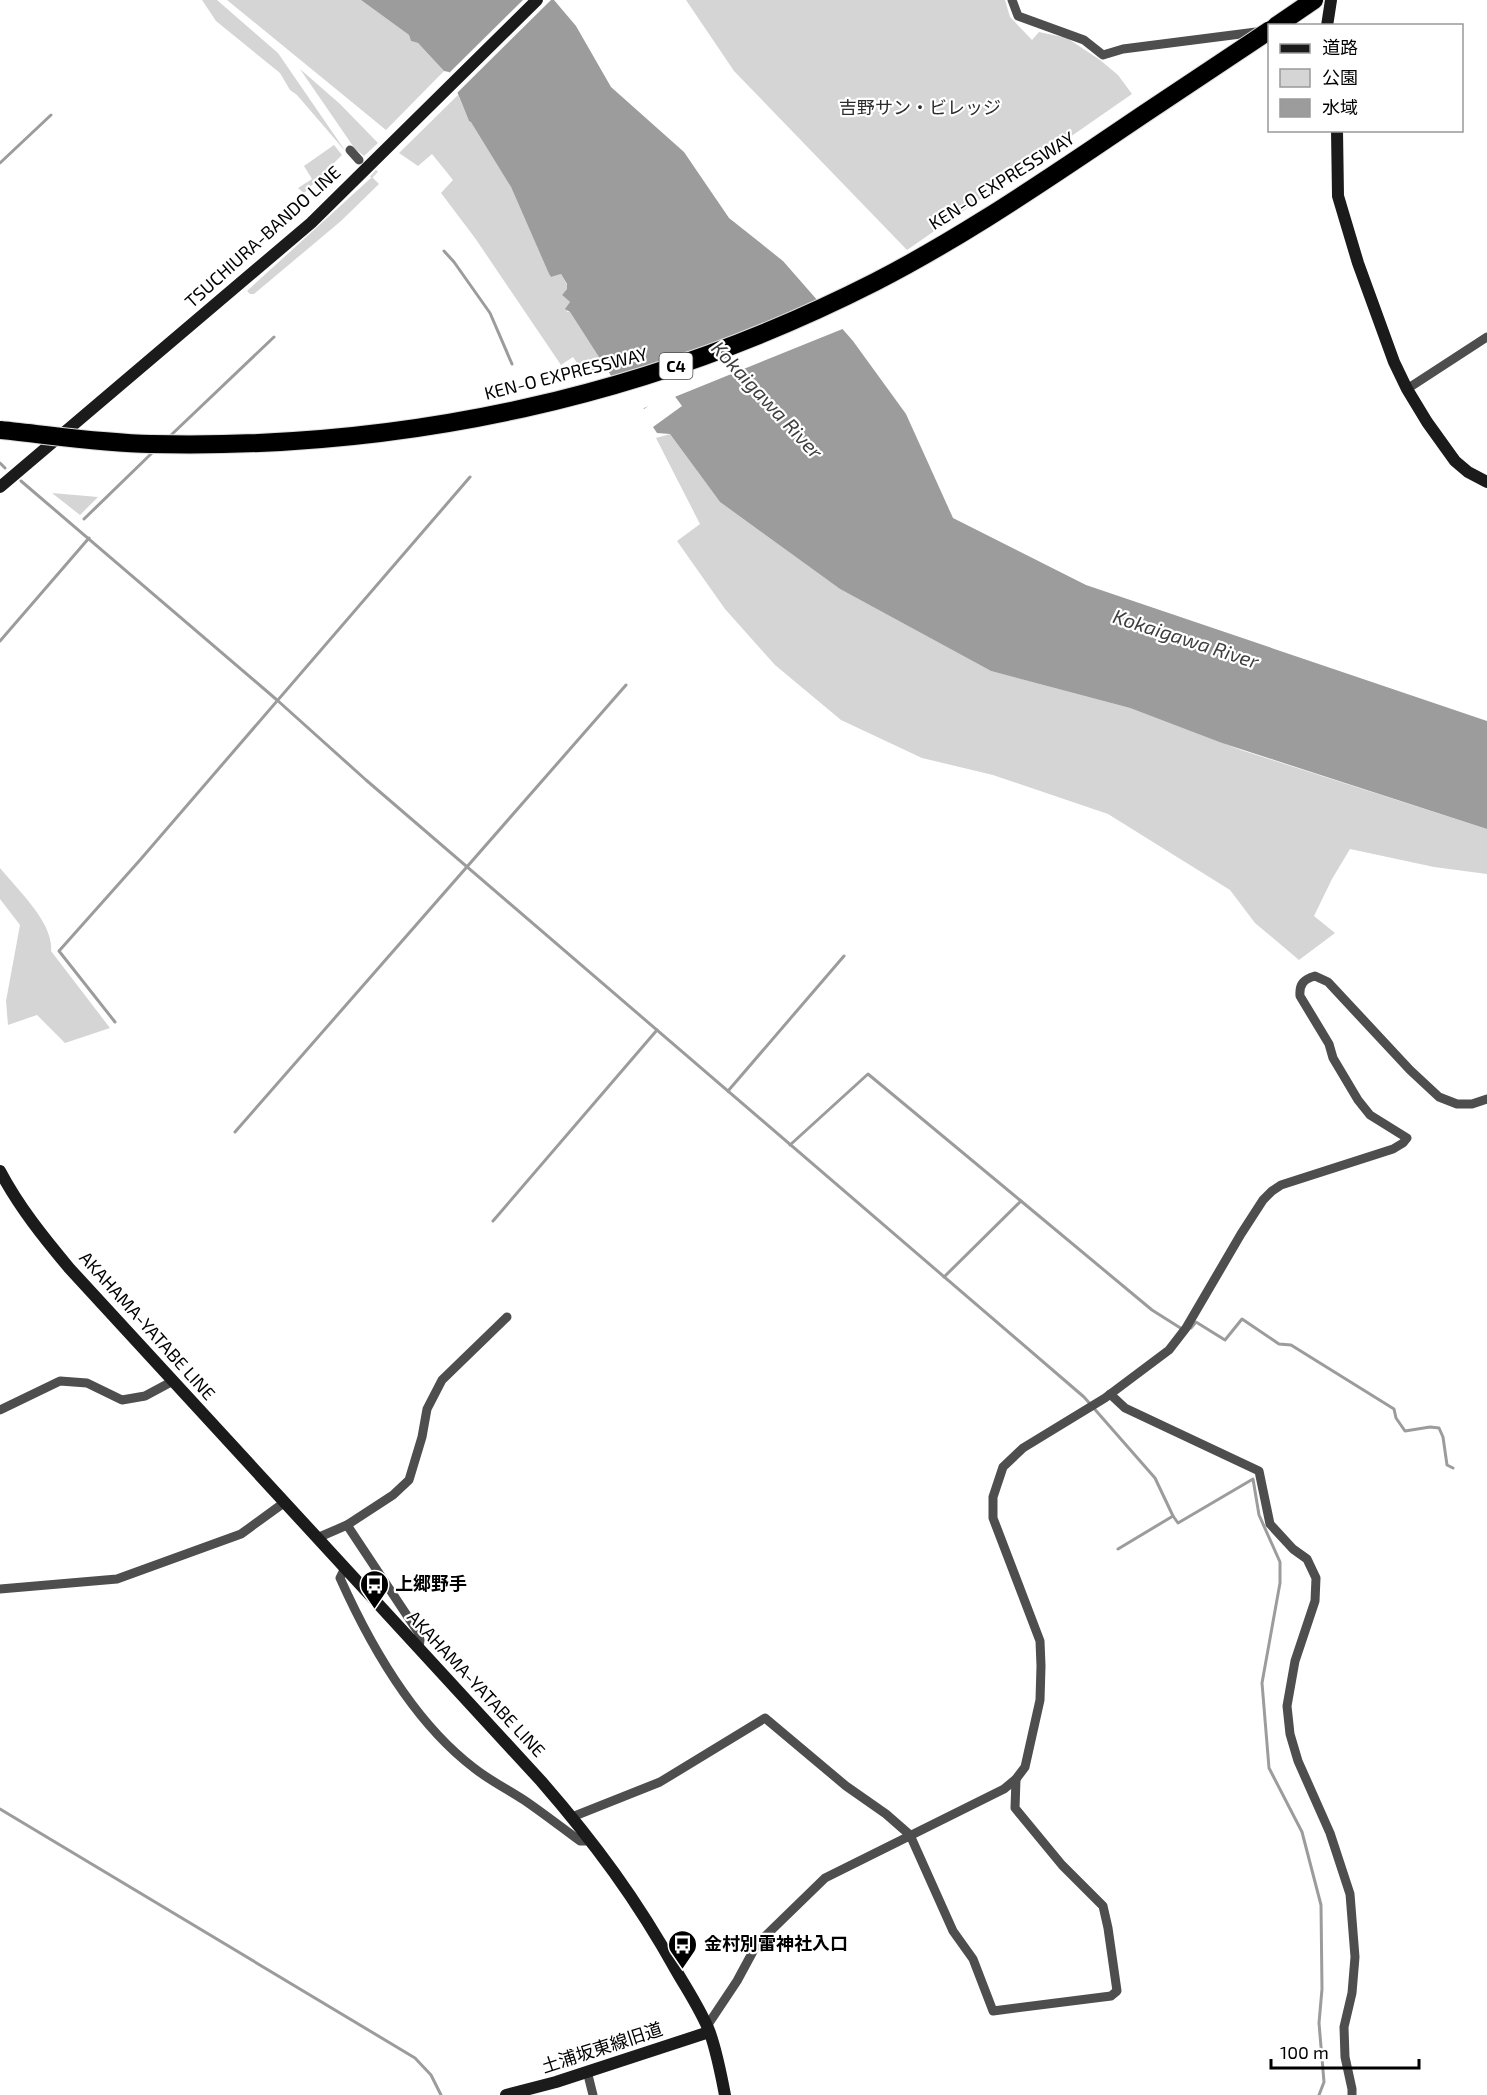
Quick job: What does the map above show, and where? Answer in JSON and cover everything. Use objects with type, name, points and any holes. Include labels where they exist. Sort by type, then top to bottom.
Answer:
[{"type":"highway","points":[[1279,24],[1314,0]]},
{"type":"highway","name":"KEN-O EXPRESSWAY","points":[[0,429],[147,444],[225,444],[369,435],[449,424],[520,410],[596,392],[660,372],[736,345],[808,314],[877,281],[933,250],[1010,204],[1268,32]]},
{"type":"main road","name":"TSUCHIURA-BANDO LINE","points":[[0,487],[310,223],[537,0]]},
{"type":"main road","points":[[1327,24],[1331,0]]},
{"type":"main road","points":[[1337,132],[1338,196],[1358,263],[1394,362],[1407,389],[1455,461],[1468,472],[1487,482]]},
{"type":"main road","name":"AKAHAMA-YATABE LINE","points":[[0,1171],[5,1191],[70,1269],[572,1816],[630,1891],[657,1935],[708,2029],[725,2095]]},
{"type":"main road","name":"土浦坂東線旧道","points":[[506,2095],[556,2082],[708,2029]]},
{"type":"street","points":[[1011,0],[1018,16],[1084,40],[1103,55],[1123,49],[1268,31]]},
{"type":"street","points":[[350,150],[359,160]]},
{"type":"street","points":[[1407,389],[1487,337]]},
{"type":"street","points":[[708,2029],[757,1944],[825,1878],[1004,1789],[1016,1779],[1024,1767],[1040,1700],[1040,1641],[993,1518],[993,1497],[1003,1467],[1023,1448],[1137,1376],[1169,1350],[1186,1328],[1241,1234],[1272,1191],[1281,1185],[1393,1149],[1407,1138],[1370,1115],[1358,1101],[1333,1058],[1329,1044],[1300,996],[1300,989],[1306,978],[1315,976],[1328,982],[1438,1097],[1457,1104],[1472,1104],[1487,1099]]},
{"type":"street","points":[[317,1538],[347,1525],[393,1495],[409,1480],[422,1437],[427,1409],[435,1391],[442,1380],[507,1317]]},
{"type":"street","points":[[0,1410],[60,1380],[87,1383],[122,1400],[145,1396],[173,1381]]},
{"type":"street","points":[[1110,1394],[1125,1408],[1259,1471],[1270,1524],[1293,1549],[1307,1559],[1316,1578],[1315,1601],[1295,1661],[1287,1706],[1290,1734],[1298,1761],[1330,1833],[1350,1894],[1354,1957],[1352,1993],[1344,2027],[1344,2047],[1352,2095]]},
{"type":"street","points":[[0,1589],[117,1579],[241,1534],[285,1502]]},
{"type":"street","points":[[347,1525],[418,1632],[419,1649]]},
{"type":"street","points":[[345,1568],[340,1578],[356,1613],[411,1703],[435,1731],[473,1768],[525,1801],[580,1841],[590,1839]]},
{"type":"street","points":[[572,1816],[660,1782],[765,1718],[846,1786],[886,1814],[910,1835],[953,1931],[973,1959],[993,2011],[1111,1996],[1117,1991],[1103,1906],[1062,1865],[1015,1808],[1016,1779]]},
{"type":"street","points":[[587,2071],[593,2095]]},
{"type":"green space","points":[[202,0],[217,0],[278,53],[346,152],[297,95],[290,90],[280,73],[216,21]]},
{"type":"green space","points":[[227,0],[361,0],[409,35],[411,41],[418,43],[444,71],[386,130]]},
{"type":"green space","name":"吉野サン・ビレッジ","points":[[686,0],[1005,0],[1010,17],[1032,40],[1039,32],[1067,38],[1118,75],[1132,94],[907,250],[734,71]]},
{"type":"green space","points":[[300,69],[340,104],[378,143],[364,156],[355,149]]},
{"type":"green space","points":[[458,95],[469,121],[511,187],[549,274],[551,277],[561,274],[567,285],[562,295],[570,302],[567,312],[570,312],[608,370],[586,376],[573,357],[561,365],[475,238],[441,193],[453,180],[432,154],[418,166],[399,153]]},
{"type":"green space","points":[[334,145],[342,155],[304,193],[298,188],[312,179],[304,166]]},
{"type":"green space","points":[[372,177],[379,184],[341,221],[254,294],[247,291]]},
{"type":"green space","points":[[670,434],[720,502],[840,589],[991,671],[1130,708],[1241,750],[1487,829],[1487,874],[1434,867],[1350,849],[1314,916],[1335,933],[1299,960],[1255,923],[1230,890],[1108,814],[993,775],[922,758],[841,720],[775,665],[725,609],[677,541],[700,524],[656,438]]},
{"type":"green space","points":[[52,493],[98,497],[80,515]]},
{"type":"green space","points":[[0,868],[41,918],[47,929],[51,951],[110,1028],[65,1043],[37,1015],[8,1025],[6,1001],[20,925],[0,899]]},
{"type":"water","name":"Kokaigawa River","points":[[361,0],[554,0],[576,26],[611,87],[684,152],[729,218],[783,261],[853,341],[906,414],[953,518],[1086,585],[1487,721],[1487,829],[1222,743],[1130,708],[991,671],[840,589],[720,502],[670,434],[657,433],[653,427],[682,406],[671,391],[644,409],[639,400],[628,402],[570,312],[565,309],[570,302],[562,295],[567,289],[567,284],[561,274],[551,277],[549,274],[511,187],[469,121],[449,72],[444,71],[418,43],[411,41],[409,35]]},
{"type":"pier","points":[[523,0],[551,0],[455,95],[447,75]]},
{"type":"pier","points":[[821,300],[845,328],[672,398],[670,395],[658,403],[641,409],[636,401],[629,405],[625,404],[610,379],[710,346]]},
{"type":"waterway","points":[[0,163],[51,115]]},
{"type":"waterway","points":[[444,251],[490,313],[512,364]]},
{"type":"waterway","points":[[169,437],[274,337]]},
{"type":"waterway","points":[[84,519],[153,452]]},
{"type":"waterway","points":[[0,463],[5,468]]},
{"type":"waterway","points":[[115,1022],[59,951],[470,477]]},
{"type":"waterway","points":[[21,481],[1084,1397],[1155,1478],[1173,1516],[1118,1549]]},
{"type":"waterway","points":[[0,641],[89,538]]},
{"type":"waterway","points":[[235,1132],[626,685]]},
{"type":"waterway","points":[[728,1091],[844,956]]},
{"type":"waterway","points":[[493,1221],[657,1030]]},
{"type":"waterway","points":[[790,1145],[868,1074],[1021,1201]]},
{"type":"waterway","points":[[944,1277],[1021,1201],[1152,1310],[1182,1329]]},
{"type":"waterway","points":[[1191,1328],[1196,1322],[1225,1340],[1242,1319],[1279,1344],[1291,1345],[1394,1409],[1396,1418],[1405,1431],[1439,1428],[1443,1437],[1447,1465],[1453,1468]]},
{"type":"waterway","points":[[1173,1516],[1178,1523],[1253,1479],[1259,1515],[1280,1562],[1280,1583],[1262,1683],[1269,1768],[1302,1832],[1321,1905],[1322,1989],[1319,2023],[1324,2082],[1319,2095]]},
{"type":"waterway","points":[[0,1809],[415,2058],[431,2075],[441,2095]]},
{"type":"tunnel","points":[[363,164],[375,175]]},
{"type":"place","name":"上郷野手","points":[[374,1610]]},
{"type":"place","name":"金村別雷神社入口","points":[[683,1970]]}]
